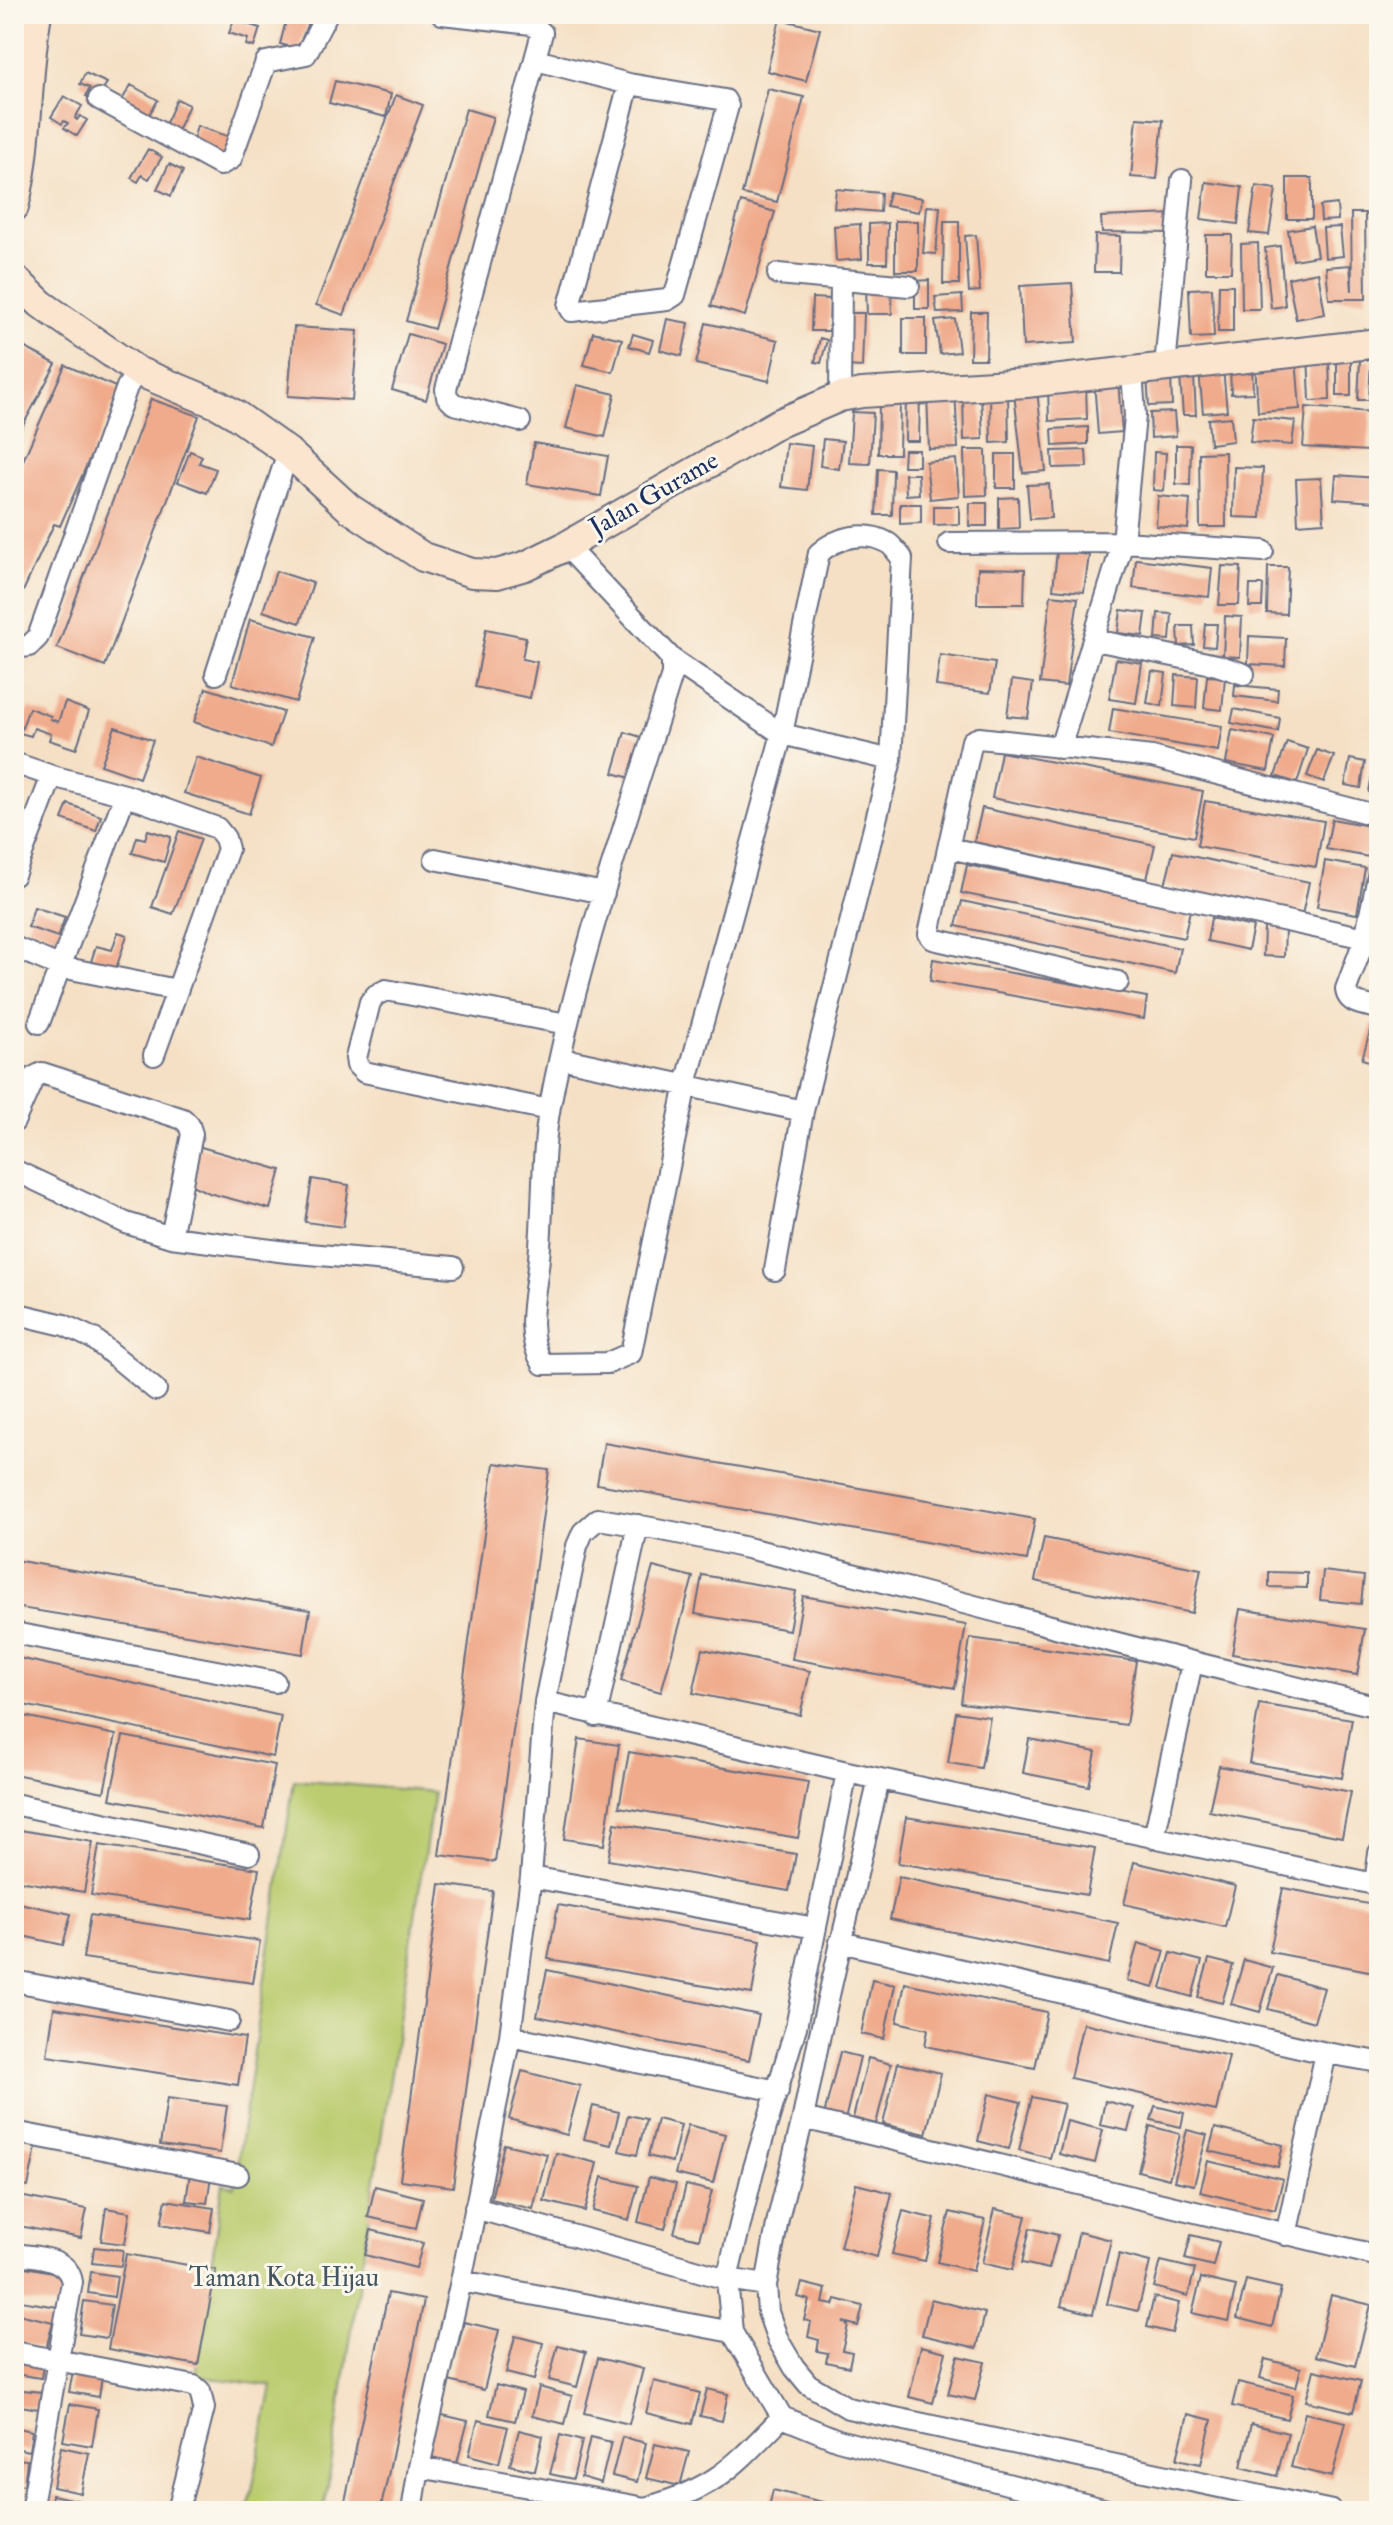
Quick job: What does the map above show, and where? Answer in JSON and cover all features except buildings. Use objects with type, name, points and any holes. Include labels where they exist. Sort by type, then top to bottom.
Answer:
[{"type":"street","points":[[14,207],[21,178],[31,48],[37,14]]},
{"type":"street","points":[[99,99],[220,165],[227,163],[266,62],[306,54],[327,14]]},
{"type":"street","points":[[442,14],[532,24],[542,33],[446,389],[447,397],[454,404],[520,421]]},
{"type":"street","points":[[536,60],[629,84],[728,102],[675,295],[667,300],[572,311],[569,306],[629,84]]},
{"type":"street","points":[[1165,367],[1182,180]]},
{"type":"street","points":[[778,274],[909,286]]},
{"type":"street","name":"Jalan Gurame","points":[[14,278],[41,304],[137,371],[219,405],[288,452],[349,508],[423,557],[472,573],[497,574],[525,566],[566,546],[777,424],[840,397],[1026,383],[1379,343]]},
{"type":"street","points":[[840,397],[841,280]]},
{"type":"street","points":[[1060,748],[1123,542],[1135,416],[1132,370]]},
{"type":"street","points":[[14,648],[29,646],[38,637],[127,387],[137,371]]},
{"type":"street","points":[[216,674],[288,452]]},
{"type":"street","points":[[672,659],[672,675],[567,1024],[549,1110],[531,1332],[534,1350],[543,1364],[608,1363],[631,1353],[686,1084],[782,734],[819,553],[832,541],[859,535],[888,543],[902,558],[891,760],[803,1111],[775,1270]]},
{"type":"street","points":[[949,543],[1123,542],[1263,551]]},
{"type":"street","points":[[566,546],[672,659],[782,734],[891,760]]},
{"type":"street","points":[[1095,640],[1204,662],[1244,674]]},
{"type":"street","points":[[1118,982],[933,939],[928,930],[972,741],[979,738],[1152,757],[1379,816]]},
{"type":"street","points":[[14,763],[125,795],[217,828],[225,838],[228,849],[154,1055]]},
{"type":"street","points":[[14,875],[52,776]]},
{"type":"street","points":[[39,1023],[125,795]]},
{"type":"street","points":[[949,848],[1365,938]]},
{"type":"street","points":[[435,859],[604,893]]},
{"type":"street","points":[[1379,872],[1365,938],[1346,989],[1346,996],[1351,1001],[1379,1008]]},
{"type":"street","points":[[14,947],[61,967],[177,990]]},
{"type":"street","points":[[549,1110],[364,1072],[357,1065],[356,1058],[370,1002],[386,990],[567,1024]]},
{"type":"street","points":[[560,1058],[803,1111]]},
{"type":"street","points":[[14,1122],[34,1077],[42,1073],[183,1119],[192,1134],[171,1237]]},
{"type":"street","points":[[14,1170],[126,1223],[171,1237],[287,1252],[453,1267]]},
{"type":"street","points":[[14,1313],[64,1325],[94,1339],[156,1390]]},
{"type":"street","points":[[412,2511],[510,2036],[531,1877],[545,1702],[577,1546],[583,1532],[598,1519],[638,1525],[873,1580],[1192,1663],[1379,1707]]},
{"type":"street","points":[[596,1716],[638,1525]]},
{"type":"street","points":[[14,1633],[275,1682]]},
{"type":"street","points":[[1154,1838],[1192,1663]]},
{"type":"street","points":[[545,1702],[847,1772],[1377,1885],[1379,1853]]},
{"type":"street","points":[[847,1772],[796,2027],[753,2171],[727,2279],[732,2332],[782,2417],[838,2440],[1111,2511]]},
{"type":"street","points":[[879,1779],[778,2219],[766,2285],[768,2312],[778,2340],[794,2367],[808,2384],[848,2408],[1282,2506],[1332,2511]]},
{"type":"street","points":[[14,1804],[249,1854]]},
{"type":"street","points":[[531,1877],[815,1928]]},
{"type":"street","points":[[840,1942],[1326,2053],[1379,2062]]},
{"type":"street","points":[[14,1981],[229,2021]]},
{"type":"street","points":[[796,2027],[820,2034]]},
{"type":"street","points":[[510,2036],[778,2091]]},
{"type":"street","points":[[1286,2235],[1326,2053]]},
{"type":"street","points":[[803,2118],[1379,2256]]},
{"type":"street","points":[[14,2132],[238,2175]]},
{"type":"street","points":[[475,2208],[727,2279],[766,2285]]},
{"type":"street","points":[[14,2254],[52,2260],[67,2268],[72,2282],[31,2511]]},
{"type":"street","points":[[461,2281],[732,2332]]},
{"type":"street","points":[[14,2352],[194,2386],[200,2391],[204,2408],[178,2511]]},
{"type":"street","points":[[838,2440],[848,2408]]},
{"type":"street","points":[[419,2467],[645,2510],[708,2485],[730,2470],[782,2417]]},
{"type":"green space","name":"Taman Kota Hijau","points":[[294,1780],[434,1792],[324,2511],[248,2511],[272,2386],[195,2376],[223,2184],[234,2187]]}]
